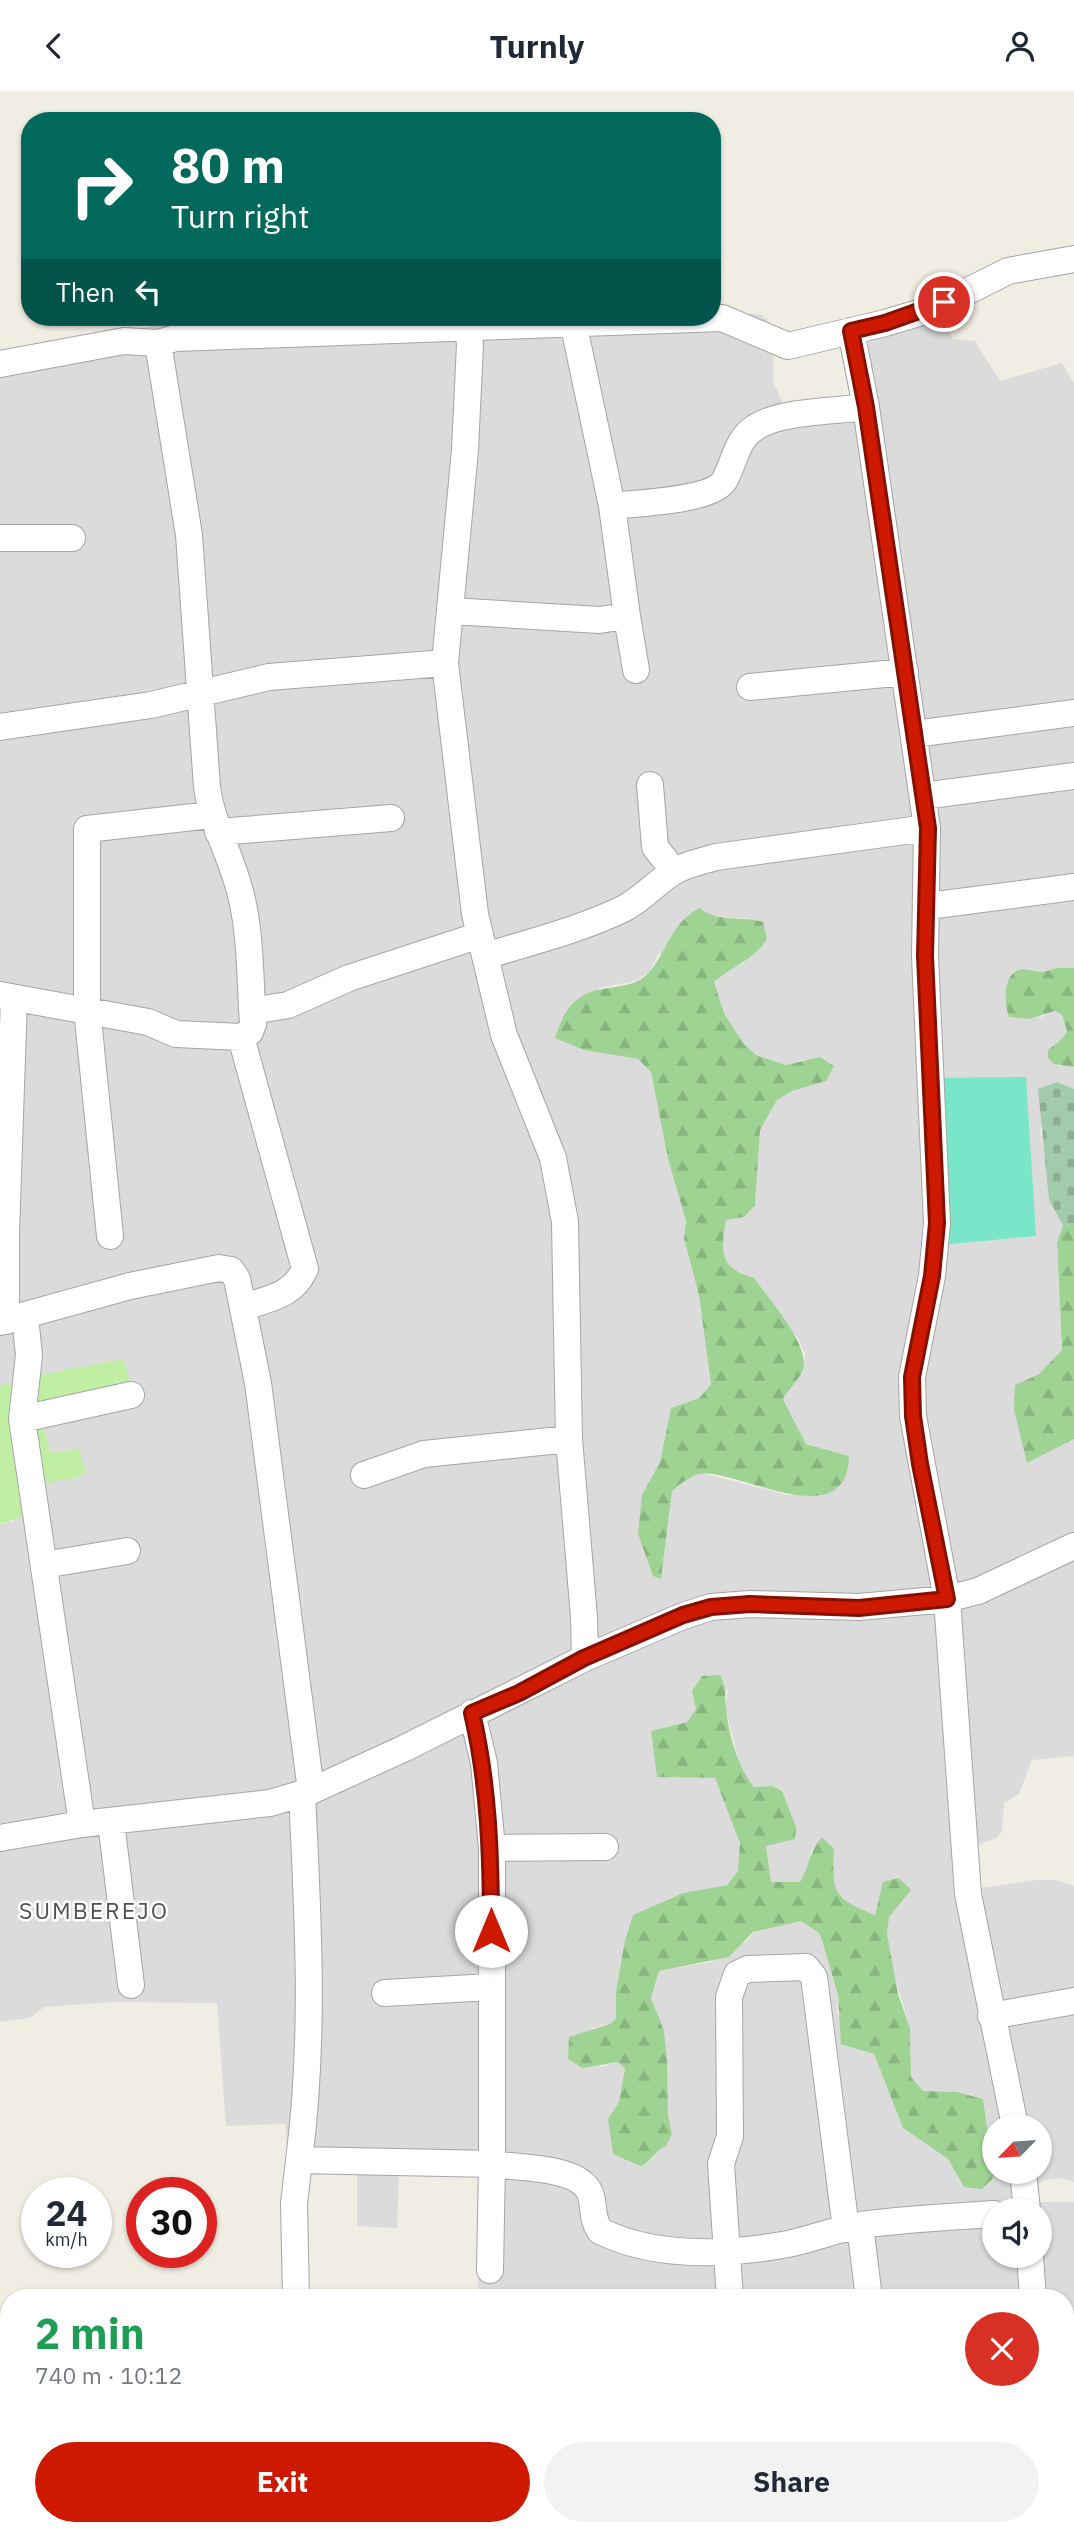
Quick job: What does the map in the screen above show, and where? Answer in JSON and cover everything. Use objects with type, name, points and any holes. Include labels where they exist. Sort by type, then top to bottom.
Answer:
[{"type":"street","points":[[721,318],[788,346],[932,309],[1008,271],[1074,259]]},
{"type":"street","points":[[0,364],[124,341],[158,343],[176,338],[445,326]]},
{"type":"street","points":[[467,326],[470,344],[465,450],[454,543],[445,663],[458,791],[482,946],[504,1035],[550,1147],[565,1222],[569,1439],[584,1617],[584,1658]]},
{"type":"street","points":[[574,326],[612,506],[636,670]]},
{"type":"street","points":[[851,331],[866,407],[928,828],[925,956],[937,1223],[932,1276],[912,1377],[913,1416],[947,1599],[968,1894],[1012,2114]]},
{"type":"street","points":[[82,1824],[22,1419],[22,1393],[29,1356],[10,1320],[6,1233],[7,996],[148,1021],[176,1034],[241,1037],[250,1032],[252,1011],[243,899],[234,864],[215,823],[200,693],[189,535],[158,343]]},
{"type":"street","points":[[612,506],[704,494],[723,483],[736,449],[755,427],[773,420],[866,407]]},
{"type":"street","points":[[0,538],[72,538]]},
{"type":"street","points":[[451,611],[599,620],[628,617]]},
{"type":"street","points":[[0,727],[115,711],[270,677],[445,663]]},
{"type":"street","points":[[750,687],[905,672]]},
{"type":"street","points":[[914,734],[1074,713]]},
{"type":"street","points":[[923,796],[1074,776]]},
{"type":"street","points":[[650,785],[655,847],[674,871]]},
{"type":"street","points":[[110,1236],[87,1009],[88,829],[391,818]]},
{"type":"street","points":[[252,1011],[288,1005],[349,978],[482,946],[563,932],[645,897],[674,871],[716,857],[928,828]]},
{"type":"street","points":[[928,906],[1074,887]]},
{"type":"street","points":[[241,1037],[305,1269],[298,1284],[284,1293],[244,1307]]},
{"type":"street","points":[[10,1320],[130,1286],[219,1268],[231,1270],[237,1279],[244,1307],[291,1622],[306,1793],[310,1979],[307,2099],[294,2204],[296,2289]]},
{"type":"street","points":[[22,1419],[131,1395]]},
{"type":"street","points":[[364,1475],[424,1454],[569,1439]]},
{"type":"street","points":[[0,1838],[82,1824],[257,1805],[306,1793],[519,1693],[584,1658],[683,1615],[711,1607],[750,1604],[859,1608],[947,1599],[978,1591],[1074,1546]]},
{"type":"street","points":[[44,1565],[128,1551]]},
{"type":"street","points":[[472,1713],[484,1763],[492,1848],[490,2270]]},
{"type":"street","points":[[111,1822],[131,1985]]},
{"type":"street","points":[[492,1848],[605,1847]]},
{"type":"street","points":[[729,2289],[721,2164],[730,2136],[729,1997],[737,1974],[748,1969],[806,1967],[814,1977],[853,2227],[867,2289]]},
{"type":"street","points":[[384,1993],[490,1987]]},
{"type":"street","points":[[991,2016],[1074,2001]]},
{"type":"street","points":[[299,2160],[492,2164],[561,2172],[584,2183],[591,2195],[595,2224],[600,2231],[612,2237],[680,2251],[726,2252],[790,2243],[853,2227],[982,2215]]},
{"type":"street","points":[[1031,2268],[1032,2289]]},
{"type":"shaded area","points":[[935,300],[953,339],[975,341],[1000,381],[1062,363],[1074,383],[1074,968],[1040,972],[1039,1018],[1055,1011],[1062,1015],[1067,1031],[1064,1038],[1049,1050],[1074,1067],[1074,1089],[1057,1082],[1040,1130],[1048,1170],[1049,1200],[1063,1226],[1057,1242],[1062,1350],[1039,1374],[1015,1385],[1070,1440],[1074,1439],[1074,1756],[1032,1760],[1019,1794],[1004,1803],[1002,1831],[997,1837],[975,1847],[980,1888],[1037,1880],[1055,1880],[1074,1886],[1074,2182],[1052,2179],[1052,2114],[985,2114],[983,2099],[957,2092],[923,2091],[911,2077],[910,2028],[892,1967],[887,1934],[889,1917],[878,1899],[876,1916],[842,1901],[832,1886],[834,1849],[811,1850],[809,1867],[800,1882],[771,1883],[765,1846],[794,1839],[772,1786],[754,1787],[742,1773],[725,1707],[728,1690],[692,1691],[696,1708],[687,1722],[651,1731],[657,1777],[715,1778],[736,1827],[741,1853],[738,1871],[727,1885],[683,1893],[633,1915],[625,1940],[616,1992],[616,2018],[610,2024],[592,2028],[600,2067],[619,2062],[625,2068],[619,2102],[608,2119],[648,2163],[672,2134],[668,2115],[664,2032],[651,1998],[659,1971],[712,1962],[748,1940],[753,1932],[801,1921],[819,1933],[838,1995],[837,2013],[874,2054],[903,2128],[948,2159],[964,2187],[982,2181],[982,2184],[1039,2184],[1036,2187],[1037,2198],[982,2198],[982,2268],[1052,2268],[1052,2202],[1074,2202],[1074,2289],[478,2289],[478,2176],[399,2172],[397,2228],[357,2226],[357,2174],[289,2163],[285,2124],[226,2126],[217,2003],[114,2002],[44,2007],[29,2018],[0,2022],[0,1524],[14,1521],[22,1488],[49,1482],[68,1452],[50,1453],[42,1422],[13,1383],[0,1386],[0,354],[87,341],[151,326],[721,326],[721,310],[762,315],[774,326],[773,381],[792,424],[859,415],[845,320]],"holes":[[[713,918],[747,918],[744,963],[728,970],[714,982],[724,1013],[743,1043],[756,1055],[786,1065],[802,1060],[826,1081],[792,1091],[777,1100],[760,1130],[755,1205],[744,1217],[725,1220],[722,1242],[725,1259],[729,1267],[798,1338],[805,1354],[803,1371],[783,1399],[806,1444],[849,1456],[823,1493],[787,1495],[702,1473],[685,1480],[672,1491],[661,1578],[642,1495],[660,1462],[671,1408],[699,1398],[711,1386],[699,1295],[684,1239],[686,1221],[668,1159],[651,1072],[638,1059],[584,1050],[599,988],[635,981],[649,972],[658,955]],[[1025,1078],[1036,1236],[943,1245],[992,1079]]]},
{"type":"green space","points":[[699,908],[723,918],[763,922],[767,939],[762,946],[714,982],[724,1013],[743,1043],[756,1055],[786,1065],[820,1057],[834,1066],[826,1081],[792,1091],[777,1100],[760,1130],[755,1205],[744,1217],[726,1220],[723,1250],[734,1269],[754,1278],[788,1324],[802,1350],[802,1372],[783,1399],[806,1444],[849,1456],[843,1480],[830,1493],[810,1496],[786,1493],[715,1474],[699,1474],[685,1481],[672,1491],[661,1579],[653,1576],[638,1534],[642,1495],[660,1462],[671,1408],[699,1398],[711,1385],[699,1295],[684,1239],[686,1221],[668,1159],[651,1072],[638,1059],[584,1050],[555,1038],[564,1016],[575,1002],[600,989],[627,985],[650,971],[676,929]]},
{"type":"green space","points":[[1057,968],[1074,968],[1074,1067],[1054,1064],[1048,1058],[1048,1050],[1063,1038],[1067,1031],[1062,1015],[1055,1011],[1029,1019],[1009,1017],[1007,1011],[1006,988],[1011,975],[1023,969],[1042,972]]},
{"type":"green space","points":[[1026,1077],[1036,1236],[943,1245],[935,1078]]},
{"type":"green space","points":[[1057,1082],[1074,1089],[1074,1223],[1063,1226],[1049,1200],[1038,1089]]},
{"type":"green space","points":[[1074,1223],[1074,1439],[1027,1463],[1014,1410],[1015,1385],[1039,1374],[1062,1350],[1057,1242],[1063,1226]]},
{"type":"green space","points":[[124,1359],[135,1401],[43,1422],[50,1453],[79,1449],[86,1472],[78,1477],[22,1488],[24,1516],[0,1524],[0,1386],[34,1376]]},
{"type":"green space","points":[[720,1675],[725,1688],[732,1739],[743,1770],[754,1787],[772,1786],[782,1791],[796,1827],[795,1839],[766,1846],[771,1882],[800,1882],[822,1837],[834,1849],[834,1876],[838,1892],[851,1904],[875,1915],[883,1882],[899,1878],[911,1890],[889,1917],[887,1934],[898,1994],[910,2028],[911,2077],[923,2091],[957,2092],[983,2099],[985,2114],[982,2114],[982,2184],[987,2184],[982,2189],[964,2187],[948,2159],[903,2128],[874,2054],[841,2044],[838,1995],[822,1941],[819,1933],[801,1921],[753,1932],[729,1957],[659,1971],[651,1998],[664,2031],[668,2115],[672,2134],[666,2146],[641,2166],[613,2154],[608,2119],[619,2102],[625,2068],[618,2062],[582,2068],[568,2059],[569,2037],[610,2024],[616,2018],[616,1992],[625,1940],[633,1915],[683,1893],[727,1885],[738,1871],[740,1843],[715,1778],[657,1777],[651,1731],[687,1722],[696,1709],[692,1691],[702,1676]]},
{"type":"district","name":"SUMBEREJO","points":[[94,1910]]},
{"type":"route","points":[[491,1931],[492,1848],[484,1763],[472,1713],[519,1693],[584,1658],[683,1615],[711,1607],[750,1604],[790,1608],[859,1608],[947,1599],[920,1464],[913,1416],[912,1377],[932,1276],[937,1223],[925,956],[928,828],[866,407],[851,331],[932,309],[944,302]]}]
